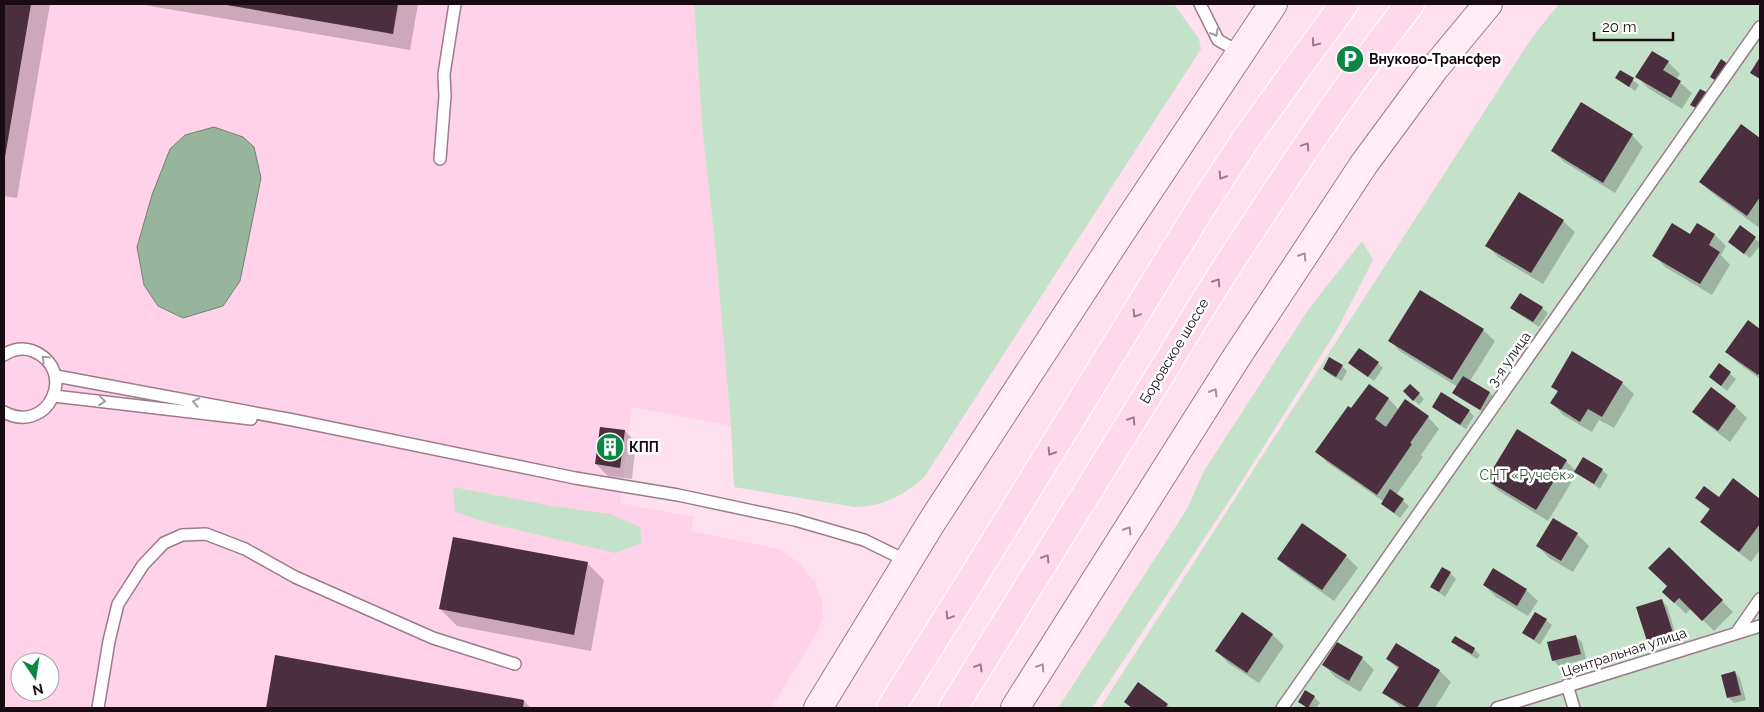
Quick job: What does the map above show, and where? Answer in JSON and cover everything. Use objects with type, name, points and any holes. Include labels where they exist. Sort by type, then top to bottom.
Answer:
[{"type":"main road","points":[[818,708],[907,561],[1272,4]]},
{"type":"main road","points":[[891,708],[1202,206],[1253,128],[1344,4]]},
{"type":"main road","name":"Боровское шоссе","points":[[953,708],[1199,310],[1297,160],[1375,48],[1410,4]]},
{"type":"main road","points":[[1015,708],[1236,358],[1364,164],[1410,99],[1488,4]]},
{"type":"lane","points":[[440,159],[445,96],[444,74],[454,4]]},
{"type":"lane","points":[[1200,4],[1218,40],[1239,52]]},
{"type":"lane","name":"3-я улица","points":[[1282,708],[1760,27]]},
{"type":"lane","points":[[4,354],[19,349],[30,349],[46,359],[52,366],[56,376],[54,396],[48,405],[36,415],[20,418],[6,416]]},
{"type":"lane","points":[[56,376],[575,478],[678,495],[795,520],[864,540],[907,561]]},
{"type":"lane","points":[[54,396],[143,405],[347,432]]},
{"type":"lane","points":[[98,708],[109,641],[118,604],[142,565],[164,543],[182,535],[206,534],[245,549],[295,577],[433,638],[515,664]]},
{"type":"lane","points":[[1737,632],[1760,599]]},
{"type":"lane","name":"Центральная улица","points":[[1497,708],[1760,626]]},
{"type":"lane","points":[[1567,685],[1574,708]]},
{"type":"shaded area","points":[[4,4],[694,4],[702,127],[715,244],[731,426],[632,407],[620,503],[694,517],[691,531],[779,549],[798,562],[815,582],[822,602],[823,617],[817,633],[771,708],[4,708]]},
{"type":"shaded area","points":[[214,127],[243,137],[254,147],[261,178],[240,281],[223,306],[183,318],[158,306],[144,285],[137,247],[152,195],[170,149],[185,135]]},
{"type":"green space","points":[[694,4],[1174,4],[1199,39],[1201,49],[925,476],[893,499],[875,505],[855,507],[734,487],[731,426],[715,244],[702,127]]},
{"type":"green space","name":"СНТ «Ручеёк»","points":[[1559,4],[1760,4],[1760,708],[1100,708],[1533,36]]},
{"type":"green space","points":[[1362,241],[1373,260],[1337,330],[1235,492],[1092,708],[1058,708],[1187,509],[1204,471],[1308,310]]},
{"type":"green space","points":[[453,487],[553,506],[610,514],[640,527],[642,543],[615,553],[488,523],[455,512]]},
{"type":"building","points":[[4,4],[31,4],[5,157],[4,157]]},
{"type":"building","points":[[221,4],[398,4],[393,34]]},
{"type":"building","points":[[1652,51],[1669,61],[1663,70],[1681,81],[1671,98],[1635,77]]},
{"type":"building","points":[[1760,57],[1760,79],[1750,73]]},
{"type":"building","points":[[1721,59],[1728,64],[1718,82],[1710,77]]},
{"type":"building","points":[[1620,70],[1634,78],[1629,87],[1615,78]]},
{"type":"building","points":[[1700,89],[1708,93],[1698,109],[1690,105]]},
{"type":"building","points":[[1581,102],[1633,134],[1603,183],[1551,151]]},
{"type":"building","points":[[1741,124],[1760,138],[1760,197],[1747,216],[1699,182]]},
{"type":"building","points":[[1519,192],[1564,220],[1531,273],[1485,246]]},
{"type":"building","points":[[1672,223],[1690,234],[1697,223],[1715,234],[1709,245],[1720,252],[1700,284],[1652,256]]},
{"type":"building","points":[[1740,225],[1756,237],[1744,254],[1728,242]]},
{"type":"building","points":[[1420,290],[1484,329],[1452,380],[1388,341]]},
{"type":"building","points":[[1520,293],[1543,307],[1533,322],[1510,308]]},
{"type":"building","points":[[1748,320],[1760,329],[1760,372],[1758,375],[1725,352]]},
{"type":"building","points":[[1359,348],[1379,362],[1368,377],[1348,363]]},
{"type":"building","points":[[1572,351],[1623,382],[1602,417],[1588,409],[1580,422],[1550,403],[1558,391],[1551,387]]},
{"type":"building","points":[[1329,357],[1343,365],[1336,377],[1323,369]]},
{"type":"building","points":[[1719,363],[1731,372],[1721,386],[1709,377]]},
{"type":"building","points":[[1463,376],[1490,392],[1480,410],[1452,393]]},
{"type":"building","points":[[1369,384],[1389,398],[1375,419],[1386,427],[1405,399],[1429,416],[1377,495],[1315,452],[1348,406],[1351,408]]},
{"type":"building","points":[[1410,384],[1420,393],[1413,401],[1403,391]]},
{"type":"building","points":[[1711,387],[1736,406],[1718,431],[1692,412]]},
{"type":"building","points":[[1441,392],[1470,410],[1460,425],[1432,407]]},
{"type":"building","name":"КПП","points":[[600,427],[625,430],[620,468],[595,464]]},
{"type":"building","points":[[1517,429],[1567,460],[1536,510],[1486,480]]},
{"type":"building","points":[[1583,457],[1603,469],[1594,484],[1574,472]]},
{"type":"building","points":[[1733,478],[1760,499],[1760,524],[1739,552],[1700,522],[1710,509],[1695,498],[1704,486],[1719,497]]},
{"type":"building","points":[[1390,489],[1404,499],[1394,513],[1381,504]]},
{"type":"building","points":[[1553,518],[1578,533],[1561,561],[1536,546]]},
{"type":"building","points":[[1302,523],[1347,555],[1322,590],[1277,559]]},
{"type":"building","points":[[453,537],[588,562],[574,635],[439,609]]},
{"type":"building","points":[[1669,547],[1723,600],[1702,621],[1679,598],[1674,603],[1662,592],[1667,586],[1648,568]]},
{"type":"building","points":[[1442,567],[1451,572],[1439,592],[1430,587]]},
{"type":"building","points":[[1493,568],[1527,589],[1517,606],[1483,585]]},
{"type":"building","points":[[1662,599],[1673,633],[1647,641],[1636,607]]},
{"type":"building","points":[[1242,612],[1273,634],[1247,673],[1215,651]]},
{"type":"building","points":[[1535,612],[1547,619],[1534,640],[1522,633]]},
{"type":"building","points":[[1576,635],[1581,654],[1552,661],[1547,642]]},
{"type":"building","points":[[1455,636],[1475,648],[1472,654],[1451,642]]},
{"type":"building","points":[[1337,642],[1363,657],[1349,681],[1322,665]]},
{"type":"building","points":[[1396,643],[1440,670],[1417,708],[1408,708],[1382,693],[1399,667],[1386,659]]},
{"type":"building","points":[[275,655],[524,700],[523,708],[266,708]]},
{"type":"building","points":[[1735,671],[1741,695],[1727,698],[1721,675]]},
{"type":"building","points":[[1138,682],[1168,704],[1165,708],[1132,708],[1124,702]]},
{"type":"building","points":[[1305,690],[1315,696],[1308,708],[1298,702]]},
{"type":"place","name":"Внуково-Трансфер","points":[[1350,59]]},
{"type":"place","name":"КПП","points":[[610,447]]}]
